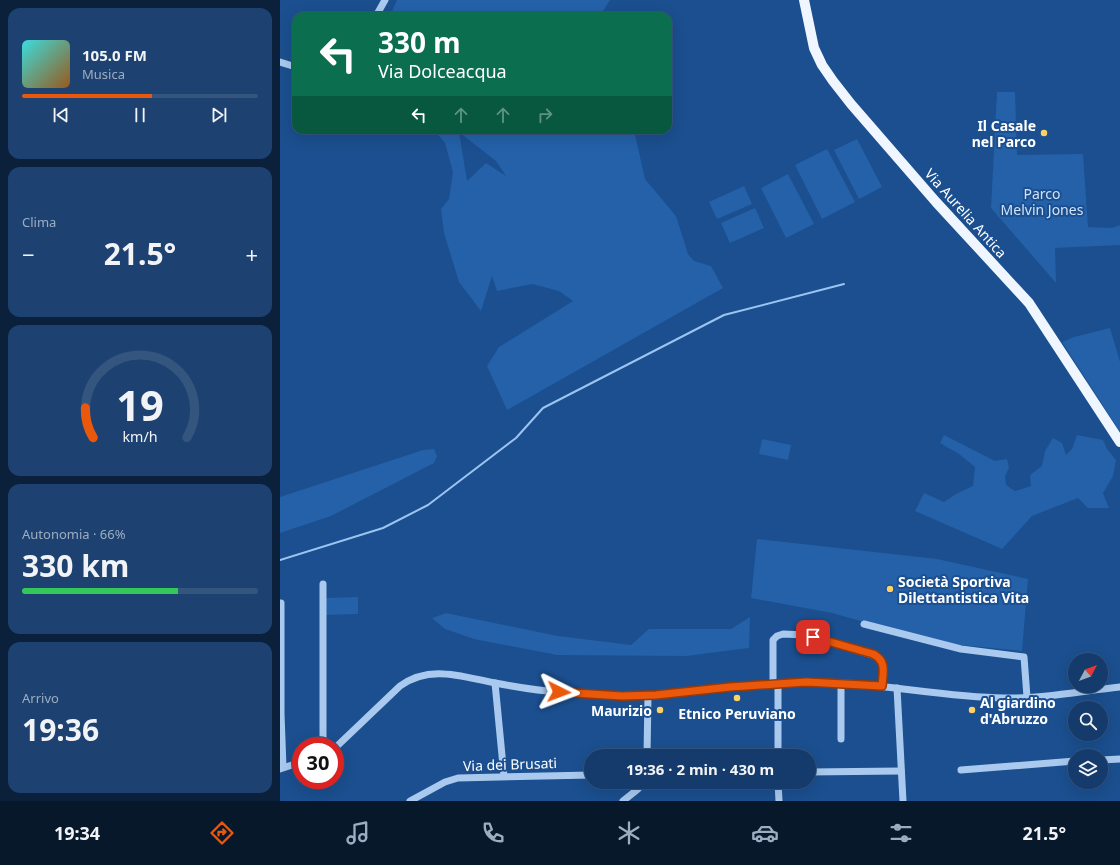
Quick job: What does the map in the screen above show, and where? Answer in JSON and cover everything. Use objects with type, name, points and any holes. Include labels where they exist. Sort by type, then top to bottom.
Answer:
[{"type":"main road","name":"Via Aurelia Antica","points":[[804,0],[814,48],[822,65],[833,81],[851,104],[931,196],[1029,303],[1120,442]]},
{"type":"street","points":[[378,12],[385,0]]},
{"type":"street","points":[[280,62],[292,66]]},
{"type":"street","points":[[323,584],[323,737]]},
{"type":"street","points":[[281,603],[281,768],[292,765]]},
{"type":"street","points":[[864,624],[961,649],[1024,657],[1027,697]]},
{"type":"street","points":[[778,749],[773,640],[779,635],[788,634],[813,637],[875,656],[880,659],[884,666],[882,686]]},
{"type":"street","points":[[344,739],[400,686],[412,679],[430,674],[449,673],[495,683],[559,692],[622,696],[686,693],[775,683],[806,682],[882,686],[1003,698],[1027,697],[1120,687]]},
{"type":"street","points":[[495,683],[504,776]]},
{"type":"street","points":[[841,683],[841,739]]},
{"type":"street","points":[[897,688],[904,801]]},
{"type":"street","points":[[647,749],[648,695]]},
{"type":"street","points":[[1108,760],[1120,759]]},
{"type":"street","points":[[961,770],[1068,762]]},
{"type":"street","points":[[816,772],[901,771]]},
{"type":"street","name":"Via dei Brusati","points":[[410,801],[444,782],[456,778],[584,774]]},
{"type":"street","points":[[623,801],[638,789]]},
{"type":"street","points":[[778,789],[779,801]]},
{"type":"green space","points":[[397,0],[610,0],[602,12],[392,12]]},
{"type":"green space","name":"Parco Melvin Jones","points":[[997,92],[1015,92],[1017,155],[1083,154],[1088,227],[1112,228],[1120,225],[1120,245],[1055,248],[1056,283],[991,208]]},
{"type":"green space","points":[[437,134],[459,134],[467,181],[486,163],[506,176],[496,161],[462,134],[635,134],[645,179],[676,216],[688,254],[694,261],[711,266],[723,288],[507,410],[487,366],[499,347],[573,301],[559,291],[532,284],[497,291],[492,276],[481,311],[459,282],[444,233],[441,209],[449,199],[453,172],[445,143]]},
{"type":"green space","points":[[857,139],[882,187],[859,199],[834,150]]},
{"type":"green space","points":[[827,149],[855,202],[822,219],[795,165]]},
{"type":"green space","points":[[788,174],[814,224],[786,238],[761,188]]},
{"type":"green space","points":[[744,186],[752,204],[717,219],[709,202]]},
{"type":"green space","points":[[755,208],[764,228],[730,243],[721,223]]},
{"type":"green space","points":[[1110,328],[1120,362],[1120,432],[1062,342],[1074,337]]},
{"type":"green space","points":[[944,435],[995,461],[1007,459],[1009,468],[1005,476],[1006,485],[1015,491],[1031,486],[1030,475],[1042,466],[1045,451],[1053,438],[1062,443],[1066,455],[1072,449],[1077,435],[1103,440],[1107,449],[1116,460],[1113,476],[1103,493],[1109,508],[1088,508],[1078,498],[1032,516],[1002,549],[915,511],[924,493],[944,502],[956,494],[973,486],[975,467],[959,454],[940,443]]},
{"type":"green space","points":[[762,439],[791,445],[788,460],[759,454]]},
{"type":"green space","points":[[434,449],[437,456],[434,463],[331,516],[280,533],[280,497],[423,450]]},
{"type":"green space","name":"Società Sportiva Dilettantistica Vita","points":[[757,539],[937,559],[1028,579],[1022,651],[939,643],[832,613],[751,598]]},
{"type":"green space","points":[[358,597],[358,614],[326,615],[326,598]]},
{"type":"green space","points":[[446,613],[558,636],[631,645],[649,629],[731,629],[750,617],[749,648],[686,656],[557,655],[474,639],[445,629],[432,618]]},
{"type":"waterway","points":[[280,560],[383,528],[428,505],[516,438],[543,408],[724,315],[844,284]]},
{"type":"place","name":"Il Casale nel Parco","points":[[1044,133]]},
{"type":"place","name":"Società Sportiva Dilettantistica Vita","points":[[890,589]]},
{"type":"place","name":"Etnico Peruviano","points":[[737,698]]},
{"type":"place","name":"Maurizio","points":[[660,710]]},
{"type":"place","name":"Al giardino d'Abruzzo","points":[[972,710]]},
{"type":"route","points":[[559,692],[622,696],[656,695],[773,683],[806,682],[882,686],[884,666],[878,657],[873,654],[813,637]]}]
